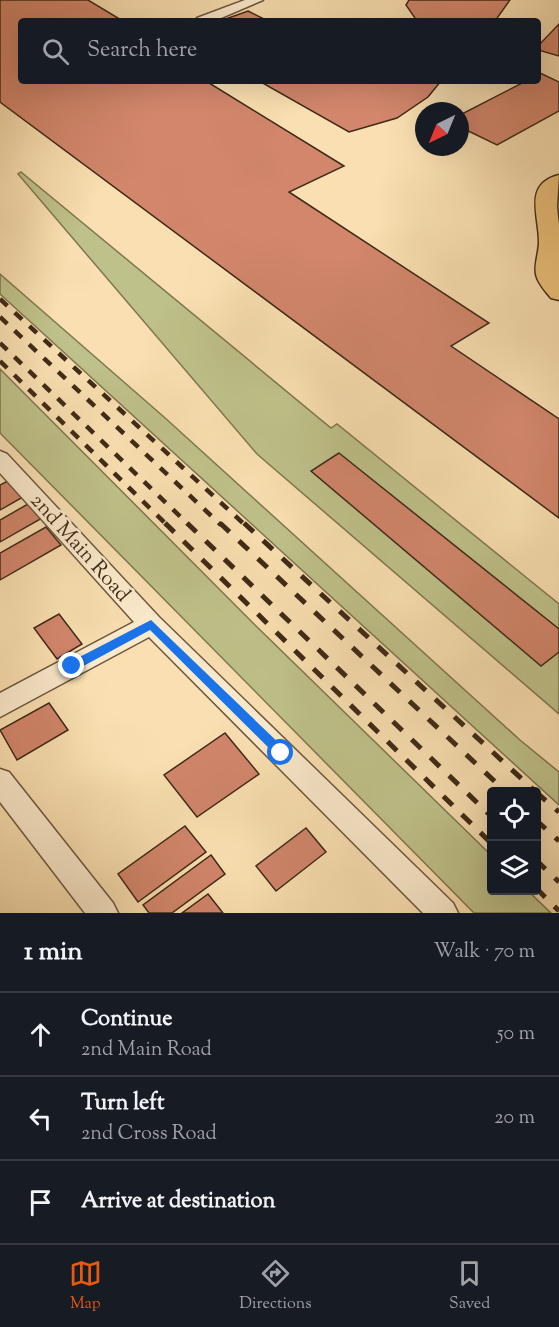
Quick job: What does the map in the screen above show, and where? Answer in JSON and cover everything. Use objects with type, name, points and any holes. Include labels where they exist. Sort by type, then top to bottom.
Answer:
[{"type":"main road","points":[[559,181],[548,188],[546,207],[550,241],[547,275],[559,293]]},
{"type":"street","points":[[210,18],[257,0]]},
{"type":"street","name":"2nd Main Road","points":[[0,459],[151,624],[443,913]]},
{"type":"street","points":[[0,706],[151,624]]},
{"type":"street","points":[[0,781],[103,913]]},
{"type":"green space","points":[[21,172],[331,428],[337,424],[559,604],[559,714],[257,454],[18,174]]},
{"type":"green space","points":[[0,274],[164,417],[520,740],[559,772],[559,805],[541,787],[0,294]]},
{"type":"green space","points":[[0,369],[255,625],[487,851],[487,895],[532,895],[551,913],[474,913],[0,433]]},
{"type":"building","points":[[0,0],[88,0],[118,18],[18,18],[18,84],[211,84],[344,166],[289,192],[489,323],[451,346],[559,419],[559,518],[0,102]]},
{"type":"building","points":[[409,0],[510,0],[497,18],[415,18],[406,5]]},
{"type":"building","points":[[248,11],[262,18],[228,18]]},
{"type":"building","points":[[559,24],[559,56],[541,51],[541,43]]},
{"type":"building","points":[[541,73],[559,82],[559,111],[497,145],[469,131],[469,110],[520,84],[541,84]]},
{"type":"building","points":[[264,84],[439,84],[428,97],[421,102],[415,102],[415,106],[397,118],[349,132]]},
{"type":"building","points":[[339,453],[559,629],[559,652],[541,666],[311,471]]},
{"type":"building","points":[[8,481],[23,497],[0,510],[0,485]]},
{"type":"building","points":[[28,504],[42,518],[0,542],[0,520]]},
{"type":"building","points":[[46,527],[61,545],[0,580],[0,553]]},
{"type":"building","points":[[59,614],[82,644],[57,659],[34,628]]},
{"type":"building","points":[[49,703],[68,730],[17,760],[0,730]]},
{"type":"building","points":[[225,733],[259,774],[197,817],[164,775]]},
{"type":"building","points":[[185,826],[206,852],[138,902],[118,874]]},
{"type":"building","points":[[306,828],[326,852],[276,891],[256,866]]},
{"type":"building","points":[[211,855],[225,874],[172,913],[149,913],[143,905]]},
{"type":"building","points":[[208,894],[223,913],[182,913]]},
{"type":"railway","points":[[0,299],[245,525]]},
{"type":"railway","points":[[0,317],[221,525]]},
{"type":"railway","points":[[0,343],[189,525]]},
{"type":"railway","points":[[0,361],[167,525]]},
{"type":"railway","points":[[165,523],[489,841]]},
{"type":"railway","points":[[187,523],[487,812]]},
{"type":"railway","points":[[220,523],[501,787]]},
{"type":"railway","points":[[244,523],[559,812]]},
{"type":"railway","points":[[541,825],[559,841]]},
{"type":"railway","points":[[541,865],[559,882]]},
{"type":"railway","points":[[541,893],[559,911]]},
{"type":"route","points":[[72,666],[151,624],[281,753]]}]
